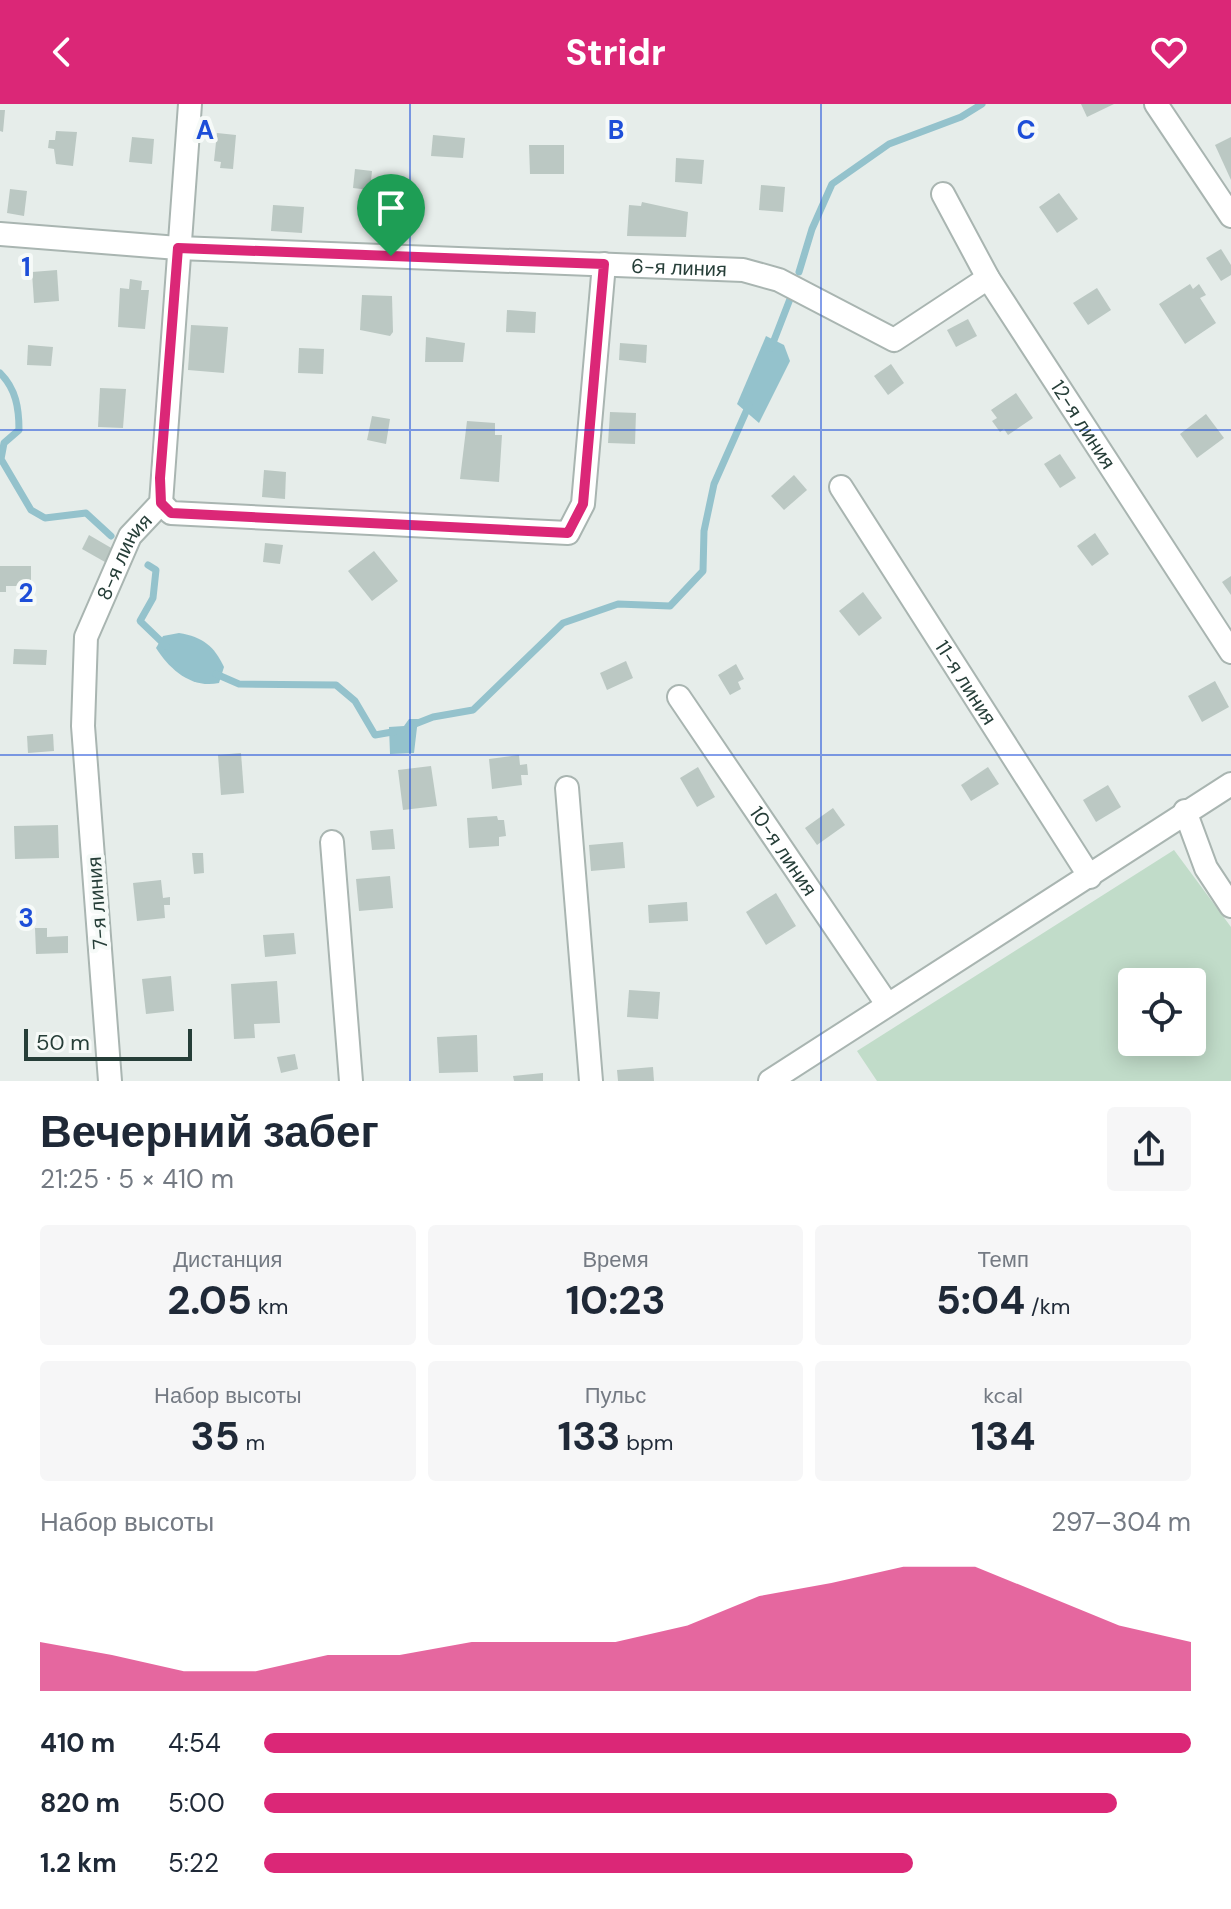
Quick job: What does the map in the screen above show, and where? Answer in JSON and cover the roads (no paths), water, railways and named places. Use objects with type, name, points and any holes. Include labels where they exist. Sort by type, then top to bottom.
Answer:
[{"type":"street","name":"8-я линия","points":[[83,726],[86,637],[130,536],[161,503],[190,104]]},
{"type":"street","points":[[1156,104],[1231,216]]},
{"type":"street","points":[[1164,104],[1231,209]]},
{"type":"street","name":"12-я линия","points":[[943,194],[988,278],[1231,652]]},
{"type":"street","name":"6-я линия","points":[[0,234],[178,248],[743,270],[779,280],[894,340],[988,278]]},
{"type":"street","points":[[161,503],[171,513],[568,533],[583,504],[604,264]]},
{"type":"street","name":"11-я линия","points":[[841,487],[1090,877]]},
{"type":"street","name":"10-я линия","points":[[679,697],[887,1004]]},
{"type":"street","name":"7-я линия","points":[[83,726],[110,1081]]},
{"type":"street","points":[[770,1081],[1231,784]]},
{"type":"street","points":[[567,788],[591,1081]]},
{"type":"street","points":[[1185,811],[1206,868],[1231,906]]},
{"type":"street","points":[[332,842],[351,1081]]},
{"type":"water","points":[[766,336],[784,345],[790,361],[759,423],[737,404]]},
{"type":"water","points":[[179,633],[201,640],[216,653],[224,667],[219,683],[191,680],[175,670],[162,656],[156,648],[163,636]]},
{"type":"water","points":[[409,719],[418,719],[414,753],[390,754],[389,727],[404,726]]},
{"type":"waterway","points":[[799,272],[812,229],[832,184],[889,144],[961,117],[982,104]]},
{"type":"waterway","points":[[771,348],[790,299]]},
{"type":"waterway","points":[[0,373],[16,399],[19,430],[4,443],[1,459],[31,510],[45,518],[86,513],[111,536]]},
{"type":"waterway","points":[[410,726],[433,717],[473,710],[563,623],[618,604],[670,606],[703,571],[704,531],[714,484],[749,405]]},
{"type":"waterway","points":[[148,565],[156,570],[153,598],[140,621],[166,646]]},
{"type":"waterway","points":[[216,674],[239,684],[336,685],[355,701],[375,735],[398,731]]}]
